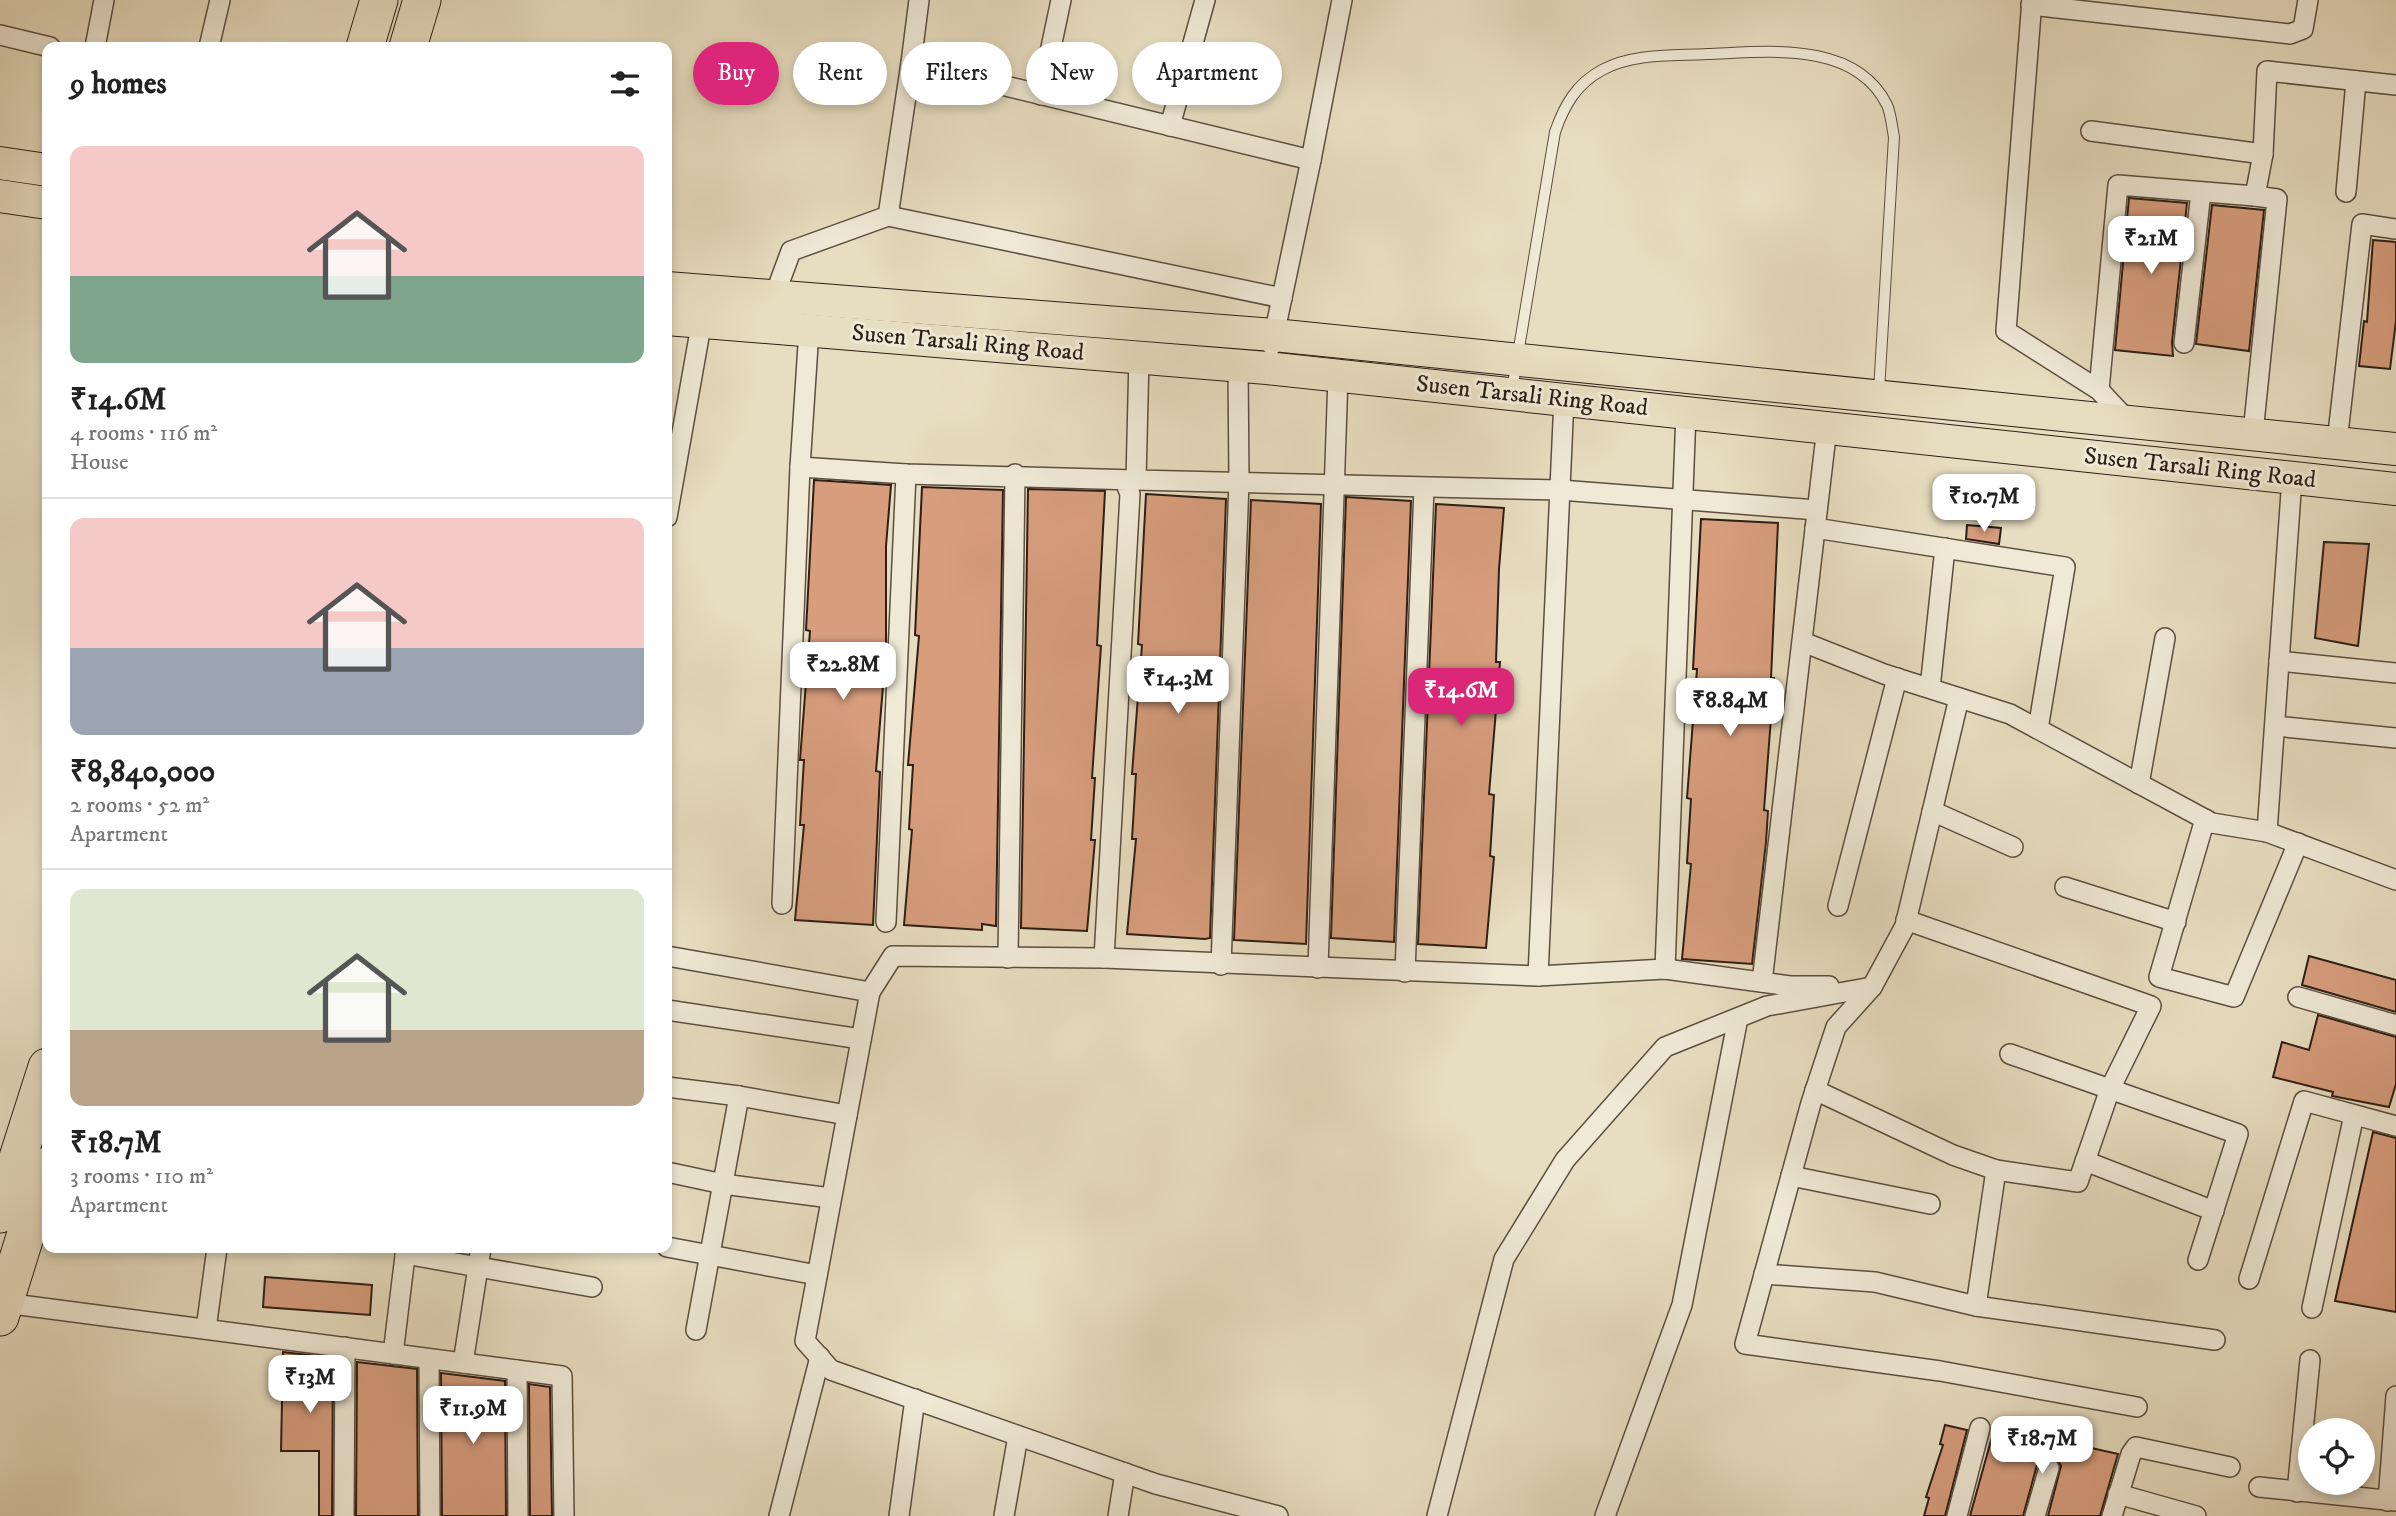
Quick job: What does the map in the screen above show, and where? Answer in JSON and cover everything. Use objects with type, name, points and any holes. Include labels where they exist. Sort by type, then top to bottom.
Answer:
[{"type":"highway","points":[[366,42],[379,0]]},
{"type":"highway","points":[[409,42],[422,0]]},
{"type":"highway","points":[[0,1214],[42,1083]]},
{"type":"highway","points":[[2,1310],[42,1186]]},
{"type":"main road","points":[[0,163],[42,169]]},
{"type":"main road","points":[[0,196],[42,202]]},
{"type":"main road","name":"Susen Tarsali Ring Road","points":[[672,288],[1274,335],[2396,449]]},
{"type":"main road","name":"Susen Tarsali Ring Road","points":[[672,319],[1253,367],[1564,398],[2396,489]]},
{"type":"street","points":[[96,42],[104,0]]},
{"type":"street","points":[[210,42],[220,0]]},
{"type":"street","points":[[914,42],[919,0]]},
{"type":"street","points":[[1052,42],[1060,0]]},
{"type":"street","points":[[1170,126],[1205,0]]},
{"type":"street","points":[[1222,965],[1239,482],[1253,367],[1274,335],[1342,0]]},
{"type":"street","points":[[2127,420],[2099,390],[2006,331],[2031,3],[2290,34],[2303,29],[2308,0]]},
{"type":"street","points":[[0,35],[42,45]]},
{"type":"street","points":[[2255,196],[2263,154],[2267,71],[2396,85]]},
{"type":"street","points":[[2346,192],[2356,81]]},
{"type":"street","points":[[888,216],[905,105]]},
{"type":"street","points":[[1083,105],[1311,160]]},
{"type":"street","points":[[2091,131],[2263,154]]},
{"type":"street","points":[[2099,390],[2119,185],[2277,199],[2253,433]]},
{"type":"street","points":[[2184,343],[2202,191]]},
{"type":"street","points":[[774,297],[791,251],[888,216],[1282,298]]},
{"type":"street","points":[[2337,442],[2362,224],[2396,229]]},
{"type":"street","points":[[672,489],[702,320]]},
{"type":"street","points":[[782,904],[800,467],[809,330]]},
{"type":"street","points":[[1136,480],[1139,357]]},
{"type":"street","points":[[1318,968],[1337,485],[1338,376]]},
{"type":"street","points":[[1538,976],[1564,398]]},
{"type":"street","points":[[1665,969],[1686,412]]},
{"type":"street","points":[[1762,982],[1827,427]]},
{"type":"street","points":[[800,467],[906,474],[1015,474],[1136,480],[1560,490],[1816,519],[1945,548],[2066,567],[2038,729]]},
{"type":"street","points":[[886,922],[906,474]]},
{"type":"street","points":[[1008,958],[1015,474]]},
{"type":"street","points":[[2267,832],[2291,478]]},
{"type":"street","points":[[1104,958],[1130,494],[1126,484],[1136,480]]},
{"type":"street","points":[[1405,972],[1424,488]]},
{"type":"street","points":[[1930,688],[1945,548]]},
{"type":"street","points":[[2139,784],[2165,638]]},
{"type":"street","points":[[1803,642],[1897,678],[2010,714],[2205,819],[2267,832],[2396,880]]},
{"type":"street","points":[[2279,661],[2396,673]]},
{"type":"street","points":[[1838,906],[1897,678]]},
{"type":"street","points":[[1959,698],[1906,920],[1872,987],[1836,1027],[1815,1090],[1745,1344],[1940,1371],[2137,1407]]},
{"type":"street","points":[[2275,726],[2396,738]]},
{"type":"street","points":[[1932,811],[2013,847]]},
{"type":"street","points":[[1815,1090],[1953,1154],[1996,1170],[2078,1182],[2110,1089],[2151,1006],[2205,819]]},
{"type":"street","points":[[2159,977],[2234,997],[2298,843]]},
{"type":"street","points":[[2065,887],[2176,922]]},
{"type":"street","points":[[1906,920],[2151,1006]]},
{"type":"street","points":[[1278,1516],[1223,1509],[831,1370],[805,1341],[870,992],[893,956],[1104,958],[1222,965],[1538,976],[1665,969],[1762,982],[1872,987]]},
{"type":"street","points":[[672,957],[870,992]]},
{"type":"street","points":[[1437,1516],[1504,1259],[1565,1160],[1665,1047],[1767,1006],[1872,987]]},
{"type":"street","points":[[2298,997],[2396,1025]]},
{"type":"street","points":[[672,1011],[861,1039]]},
{"type":"street","points":[[1605,1516],[1682,1305],[1738,1018]]},
{"type":"street","points":[[2010,1054],[2238,1134],[2198,1260]]},
{"type":"street","points":[[672,1088],[847,1115]]},
{"type":"street","points":[[696,1330],[739,1096]]},
{"type":"street","points":[[2249,1279],[2304,1101],[2396,1126]]},
{"type":"street","points":[[2312,1308],[2354,1115]]},
{"type":"street","points":[[2085,1161],[2214,1211]]},
{"type":"street","points":[[1976,1306],[1996,1170]]},
{"type":"street","points":[[672,1173],[723,1184],[831,1198]]},
{"type":"street","points":[[1791,1176],[1930,1204]]},
{"type":"street","points":[[672,1248],[817,1275]]},
{"type":"street","points":[[206,1329],[216,1253]]},
{"type":"street","points":[[393,1354],[405,1253]]},
{"type":"street","points":[[430,1253],[479,1257],[592,1287]]},
{"type":"street","points":[[463,1363],[479,1257]]},
{"type":"street","points":[[1764,1274],[1875,1282],[1976,1306],[2215,1340]]},
{"type":"street","points":[[2,1310],[206,1329],[562,1376],[564,1516]]},
{"type":"street","points":[[344,1516],[345,1348]]},
{"type":"street","points":[[779,1516],[820,1357]]},
{"type":"street","points":[[429,1359],[430,1516]]},
{"type":"street","points":[[2297,1492],[2310,1360]]},
{"type":"street","points":[[517,1370],[518,1516]]},
{"type":"street","points":[[2259,1487],[2392,1501],[2396,1396]]},
{"type":"street","points":[[899,1516],[915,1399]]},
{"type":"street","points":[[1957,1516],[1980,1428]]},
{"type":"street","points":[[1004,1516],[1018,1436]]},
{"type":"street","points":[[2112,1516],[2131,1454],[2136,1447],[2230,1467]]},
{"type":"street","points":[[2035,1516],[2049,1468]]},
{"type":"street","points":[[1118,1516],[1125,1473]]},
{"type":"street","points":[[2119,1494],[2196,1516]]},
{"type":"lane","points":[[1512,393],[1555,132],[1564,106],[1579,87],[1602,70],[1629,60],[1659,56],[1798,52],[1849,68],[1872,87],[1887,106],[1894,136],[1878,395]]},
{"type":"building","points":[[2129,198],[2187,203],[2172,342],[2173,356],[2115,350]]},
{"type":"building","points":[[2212,205],[2264,210],[2249,351],[2196,344]]},
{"type":"building","points":[[2373,240],[2396,242],[2396,321],[2390,369],[2359,366],[2364,321],[2367,322]]},
{"type":"building","points":[[814,480],[891,485],[886,546],[886,650],[876,771],[880,772],[873,925],[795,920],[804,825],[800,825],[804,760],[800,760],[810,631],[806,630]]},
{"type":"building","points":[[922,487],[1003,490],[996,926],[982,924],[982,930],[904,925],[912,830],[909,829],[913,765],[908,765],[919,636],[915,635]]},
{"type":"building","points":[[1028,489],[1105,491],[1097,645],[1101,646],[1092,778],[1095,778],[1091,840],[1095,840],[1087,931],[1021,928]]},
{"type":"building","points":[[1146,494],[1226,499],[1210,938],[1205,939],[1127,934],[1136,839],[1132,839],[1136,774],[1132,774],[1142,645],[1138,644]]},
{"type":"building","points":[[1346,497],[1411,501],[1394,942],[1331,938]]},
{"type":"building","points":[[1251,500],[1321,504],[1306,944],[1234,940]]},
{"type":"building","points":[[1436,504],[1504,508],[1496,662],[1500,662],[1489,794],[1494,795],[1490,856],[1494,857],[1486,948],[1418,944]]},
{"type":"building","points":[[1701,519],[1778,523],[1771,678],[1774,678],[1764,810],[1768,811],[1752,964],[1682,959],[1691,864],[1687,863],[1691,799],[1687,798],[1697,669],[1693,669]]},
{"type":"building","points":[[1967,525],[2001,528],[1999,544],[1966,539]]},
{"type":"building","points":[[2324,542],[2369,544],[2358,646],[2315,638]]},
{"type":"building","points":[[2309,956],[2396,980],[2396,1012],[2302,985]]},
{"type":"building","points":[[2318,1015],[2396,1037],[2396,1084],[2389,1107],[2332,1096],[2333,1092],[2273,1077],[2282,1042],[2309,1050]]},
{"type":"building","points":[[2373,1132],[2396,1138],[2396,1312],[2335,1301]]},
{"type":"building","points":[[265,1277],[372,1285],[370,1315],[263,1307]]},
{"type":"building","points":[[283,1352],[333,1358],[332,1516],[319,1516],[319,1451],[281,1451]]},
{"type":"building","points":[[357,1362],[417,1369],[418,1516],[356,1516]]},
{"type":"building","points":[[441,1373],[505,1381],[506,1516],[442,1516]]},
{"type":"building","points":[[529,1384],[550,1387],[552,1516],[530,1516]]},
{"type":"building","points":[[1945,1425],[1967,1430],[1945,1516],[1924,1516],[1929,1498],[1926,1497],[1943,1445],[1940,1444]]},
{"type":"building","points":[[1995,1426],[2118,1454],[2100,1516],[2048,1516],[2061,1466],[2057,1459],[2047,1456],[2037,1465],[2023,1516],[1970,1516]]}]
